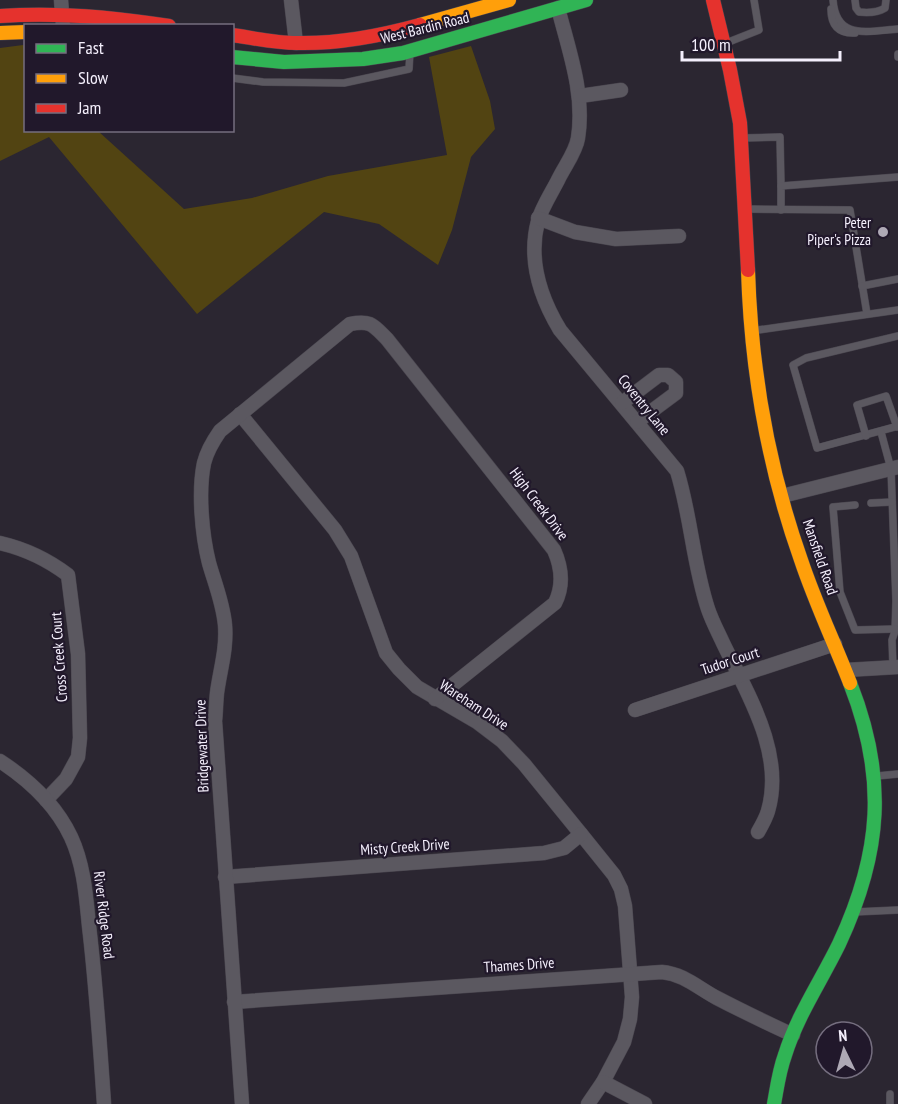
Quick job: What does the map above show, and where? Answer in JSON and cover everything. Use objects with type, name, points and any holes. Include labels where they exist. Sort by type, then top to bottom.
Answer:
[{"type":"street","points":[[291,0],[296,43]]},
{"type":"street","name":"West Bardin Road","points":[[234,35],[296,43],[342,40],[390,32],[509,0]]},
{"type":"street","name":"West Bardin Road","points":[[234,57],[284,62],[363,59],[410,51],[586,0]]},
{"type":"street","name":"Mansfield Road","points":[[713,0],[734,86],[742,138],[751,331],[765,427],[782,496],[807,576],[846,670],[867,733],[876,802],[867,865],[852,912],[839,944],[799,1018],[781,1068],[774,1104]]},
{"type":"street","name":"Coventry Lane","points":[[558,8],[580,96],[577,142],[538,218],[534,241],[536,273],[547,308],[560,330],[676,471],[684,494],[698,576],[709,612],[760,723],[772,768],[772,794],[768,812],[758,832]]},
{"type":"street","points":[[0,16],[62,13],[107,16],[157,24]]},
{"type":"street","points":[[0,33],[24,32]]},
{"type":"street","points":[[580,96],[621,90]]},
{"type":"street","points":[[538,218],[575,232],[616,239],[679,236]]},
{"type":"street","name":"Bridgewater Drive","points":[[242,1104],[215,721],[217,693],[225,653],[225,626],[221,598],[209,562],[204,535],[201,486],[204,463],[210,445],[220,431],[350,324],[363,322]]},
{"type":"street","name":"High Creek Drive","points":[[363,322],[372,324],[387,339],[554,550],[559,561],[562,584],[555,603],[435,699]]},
{"type":"street","points":[[622,403],[659,375],[669,375],[676,382],[676,393],[637,422]]},
{"type":"street","name":"Wareham Drive","points":[[240,414],[335,530],[351,556],[386,653],[417,687],[477,722],[502,741],[524,764],[614,875],[621,889],[625,906],[632,997],[630,1019],[624,1042],[603,1082],[588,1104]]},
{"type":"street","points":[[782,496],[895,468]]},
{"type":"street","name":"Cross Creek Court","points":[[0,543],[49,560],[68,575],[78,654],[80,738],[78,757],[66,779],[46,801]]},
{"type":"street","name":"Tudor Court","points":[[635,710],[835,644]]},
{"type":"street","points":[[846,670],[895,667]]},
{"type":"street","name":"River Ridge Road","points":[[0,761],[23,776],[54,809],[70,835],[82,871],[97,989],[104,1104]]},
{"type":"street","name":"Misty Creek Drive","points":[[225,877],[544,853],[564,848],[581,834]]},
{"type":"street","name":"Thames Drive","points":[[234,1002],[630,973],[674,973],[714,997],[793,1035]]},
{"type":"street","points":[[603,1082],[645,1104]]},
{"type":"lane","points":[[724,44],[759,30],[754,0]]},
{"type":"lane","points":[[855,0],[859,12],[866,13],[885,8],[886,0]]},
{"type":"lane","points":[[833,2],[841,24],[858,32],[898,29]]},
{"type":"lane","points":[[234,78],[263,82],[344,83],[409,69],[410,51]]},
{"type":"lane","points":[[742,138],[780,137],[781,210]]},
{"type":"lane","points":[[781,186],[898,177]]},
{"type":"lane","points":[[746,209],[850,210],[867,314]]},
{"type":"lane","points":[[862,286],[898,279]]},
{"type":"lane","points":[[751,331],[898,310]]},
{"type":"lane","points":[[866,436],[857,405],[886,396],[897,427],[866,436],[817,448],[793,365],[806,358],[898,336]]},
{"type":"lane","points":[[881,432],[895,468],[892,502],[896,629],[892,640],[895,667]]},
{"type":"lane","points":[[872,503],[892,502]]},
{"type":"lane","points":[[855,505],[833,507],[840,592],[855,630],[896,629]]},
{"type":"lane","points":[[874,776],[898,774]]},
{"type":"lane","points":[[852,912],[898,910]]},
{"type":"lane","points":[[890,1094],[890,1104]]},
{"type":"shaded area","points":[[24,46],[24,132],[99,132],[184,209],[252,198],[328,176],[447,155],[429,57],[471,46],[490,101],[495,129],[471,157],[452,230],[438,265],[379,224],[324,212],[197,314],[49,137],[0,161],[0,48]]},
{"type":"traffic: fast","points":[[234,57],[284,62],[363,59],[403,53],[586,0]]},
{"type":"traffic: fast","points":[[774,1104],[781,1067],[790,1041],[839,944],[864,878],[871,846],[875,814],[870,750],[850,683]]},
{"type":"traffic: slow","points":[[420,25],[509,0]]},
{"type":"traffic: slow","points":[[0,33],[24,32]]},
{"type":"traffic: slow","points":[[748,270],[757,380],[779,489],[806,576],[850,683]]},
{"type":"traffic: jam","points":[[713,0],[740,123],[748,270]]},
{"type":"traffic: jam","points":[[0,16],[85,16],[155,24]]},
{"type":"traffic: jam","points":[[234,35],[281,42],[328,42],[374,36],[420,25]]},
{"type":"place","name":"Peter Piper's Pizza","points":[[883,232]]}]
